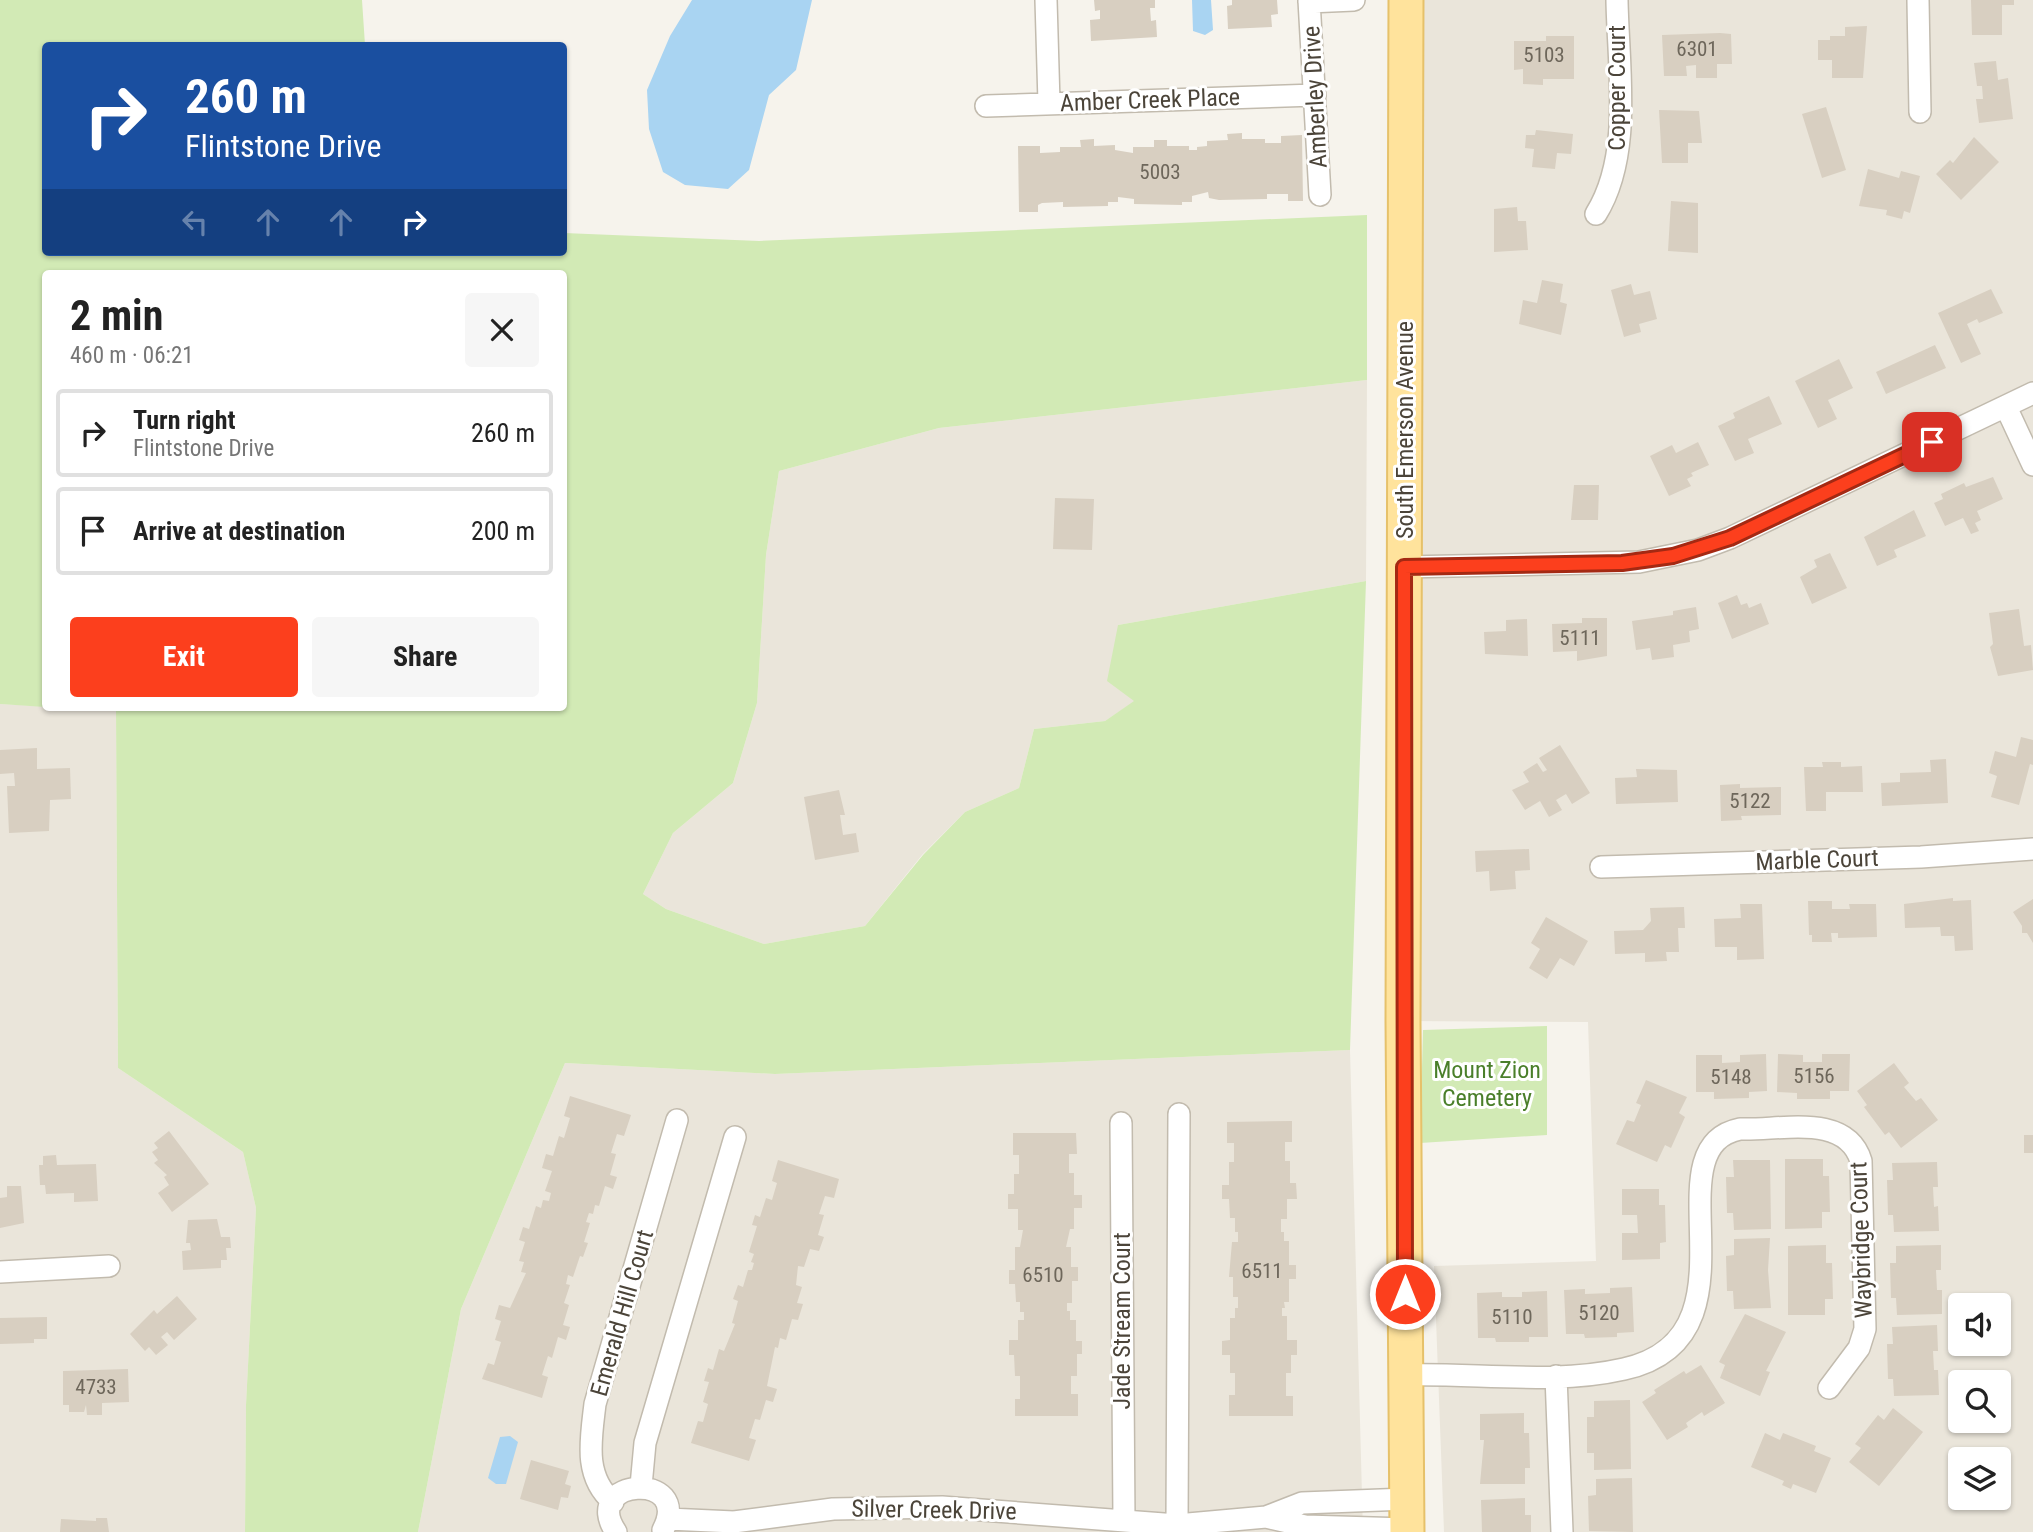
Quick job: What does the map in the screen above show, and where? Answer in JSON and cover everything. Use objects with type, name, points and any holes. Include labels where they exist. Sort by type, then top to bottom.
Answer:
[{"type":"main road","name":"South Emerson Avenue","points":[[1406,0],[1404,567],[1407,1520]]},
{"type":"street","points":[[1046,0],[1049,103]]},
{"type":"street","points":[[1309,1],[1354,0]]},
{"type":"street","name":"Copper Court","points":[[1596,214],[1605,201],[1620,150],[1617,0]]},
{"type":"street","points":[[1918,0],[1920,112]]},
{"type":"street","name":"Amberley Drive","points":[[1309,1],[1320,195]]},
{"type":"street","name":"Amber Creek Place","points":[[986,106],[1315,95]]},
{"type":"street","points":[[1404,567],[1622,563],[1698,550],[2033,393]]},
{"type":"street","points":[[2006,407],[2033,465]]},
{"type":"street","name":"Marble Court","points":[[1601,867],[1920,857],[2033,849]]},
{"type":"street","points":[[1178,1525],[1179,1114]]},
{"type":"street","name":"Emerald Hill Court","points":[[613,1502],[604,1494],[595,1478],[589,1452],[595,1405],[677,1120]]},
{"type":"street","name":"Jade Stream Court","points":[[1121,1123],[1124,1520]]},
{"type":"street","name":"Waybridge Court","points":[[1556,1376],[1625,1369],[1651,1358],[1681,1335],[1693,1316],[1699,1294],[1702,1164],[1706,1152],[1717,1138],[1740,1129],[1829,1128],[1854,1145],[1862,1169],[1865,1329],[1859,1348],[1829,1388]]},
{"type":"street","points":[[641,1486],[645,1443],[735,1137]]},
{"type":"street","points":[[0,1272],[109,1266]]},
{"type":"street","points":[[1406,1375],[1556,1376],[1562,1532]]},
{"type":"street","points":[[616,1532],[610,1519],[613,1502],[625,1490],[641,1486],[650,1489],[664,1501],[665,1525]]},
{"type":"street","name":"Silver Creek Drive","points":[[665,1525],[734,1522],[833,1509],[942,1507],[1178,1525],[1266,1517],[1302,1503],[1407,1520]]},
{"type":"street","points":[[1266,1517],[1305,1527],[1407,1520]]},
{"type":"shaded area","points":[[1408,0],[2033,0],[2033,1532],[1444,1532],[1434,1266],[1596,1261],[1588,1022],[1403,1021]]},
{"type":"shaded area","points":[[1367,380],[1366,581],[1118,625],[1135,701],[1105,721],[1034,729],[1019,788],[965,812],[922,855],[865,926],[764,944],[666,909],[643,894],[673,833],[733,783],[757,703],[766,555],[779,471],[939,428]]},
{"type":"shaded area","points":[[0,704],[42,706],[42,711],[116,711],[118,1068],[243,1152],[256,1208],[246,1405],[245,1532],[0,1532]]},
{"type":"shaded area","points":[[1350,1050],[1363,1532],[418,1532],[461,1309],[565,1063],[775,1074]]},
{"type":"green space","points":[[0,0],[362,0],[365,42],[42,42],[42,256],[567,256],[567,233],[759,241],[1367,215],[1367,380],[939,428],[779,471],[766,555],[757,703],[733,783],[673,833],[643,894],[666,909],[764,944],[865,926],[923,855],[965,812],[1019,788],[1034,729],[1105,721],[1134,701],[1107,681],[1118,625],[1366,581],[1350,1050],[775,1074],[565,1063],[461,1309],[418,1532],[245,1532],[246,1405],[256,1208],[243,1152],[118,1068],[116,711],[567,711],[567,270],[42,270],[42,707],[0,704]]},
{"type":"green space","name":"Mount Zion Cemetery","points":[[1547,1026],[1547,1135],[1420,1143],[1423,1030]]},
{"type":"water","points":[[692,0],[812,0],[796,70],[769,95],[749,170],[728,189],[685,185],[663,172],[649,129],[647,90],[670,36]]},
{"type":"water","points":[[1192,0],[1211,0],[1213,30],[1205,35],[1193,31]]},
{"type":"water","points":[[510,1436],[518,1442],[506,1484],[496,1484],[488,1478],[500,1437]]},
{"type":"building","points":[[1094,0],[1155,0],[1155,8],[1150,8],[1151,21],[1156,20],[1157,37],[1091,41],[1090,20],[1100,19],[1100,10],[1095,11]]},
{"type":"building","points":[[1232,0],[1277,0],[1278,14],[1271,15],[1272,27],[1228,29],[1227,6],[1232,5]]},
{"type":"building","points":[[1971,0],[2014,0],[2014,5],[2002,5],[2002,35],[1972,35]]},
{"type":"building","points":[[1867,26],[1863,78],[1832,78],[1832,60],[1818,60],[1818,40],[1830,40],[1830,36],[1845,36],[1845,27]]},
{"type":"building","points":[[1731,34],[1732,64],[1717,64],[1717,78],[1696,78],[1696,65],[1686,66],[1687,76],[1664,76],[1662,35]]},
{"type":"building","points":[[1546,36],[1574,36],[1574,79],[1543,79],[1543,85],[1523,84],[1523,69],[1514,70],[1514,41],[1546,41]]},
{"type":"building","points":[[1996,61],[1998,80],[2008,78],[2013,119],[1979,123],[1976,99],[1983,99],[1982,86],[1977,86],[1974,63]]},
{"type":"building","points":[[1826,107],[1846,170],[1822,178],[1802,114]]},
{"type":"building","points":[[1659,110],[1699,111],[1702,143],[1688,143],[1688,163],[1662,163]]},
{"type":"building","points":[[1536,130],[1573,134],[1571,154],[1557,153],[1555,169],[1532,167],[1534,149],[1525,148],[1526,135],[1535,135]]},
{"type":"building","points":[[1242,133],[1242,139],[1265,139],[1265,143],[1281,143],[1281,136],[1302,135],[1303,201],[1288,201],[1288,194],[1267,194],[1267,199],[1219,200],[1209,198],[1208,192],[1192,196],[1192,202],[1182,202],[1182,205],[1134,204],[1134,199],[1118,197],[1118,202],[1108,202],[1108,206],[1063,207],[1063,202],[1042,203],[1038,205],[1038,212],[1019,212],[1018,146],[1040,146],[1040,153],[1060,152],[1060,147],[1081,147],[1080,140],[1094,139],[1094,146],[1115,145],[1115,150],[1133,153],[1133,147],[1154,147],[1154,140],[1167,140],[1167,146],[1189,146],[1189,150],[1197,150],[1197,147],[1207,146],[1207,141],[1228,140],[1227,134]]},
{"type":"building","points":[[1974,137],[1999,162],[1961,200],[1936,174],[1950,160],[1953,163]]},
{"type":"building","points":[[1868,169],[1899,178],[1901,171],[1920,176],[1910,213],[1904,211],[1902,219],[1886,215],[1887,210],[1859,206]]},
{"type":"building","points":[[1671,201],[1698,203],[1698,253],[1668,251]]},
{"type":"building","points":[[1517,207],[1518,221],[1526,221],[1528,250],[1494,252],[1494,209]]},
{"type":"building","points":[[1542,280],[1563,284],[1560,302],[1567,304],[1561,335],[1519,324],[1523,300],[1537,303]]},
{"type":"building","points":[[1631,284],[1634,295],[1650,291],[1657,319],[1639,324],[1641,332],[1624,337],[1611,290]]},
{"type":"building","points":[[1991,289],[2003,313],[1979,323],[1977,319],[1967,324],[1981,354],[1961,363],[1938,313]]},
{"type":"building","points":[[1935,345],[1946,368],[1886,394],[1876,372]]},
{"type":"building","points":[[1839,359],[1853,388],[1828,400],[1837,419],[1818,428],[1795,381]]},
{"type":"building","points":[[1769,396],[1782,424],[1748,439],[1754,453],[1735,461],[1718,426],[1735,418],[1733,413]]},
{"type":"building","points":[[1698,442],[1709,465],[1691,473],[1693,476],[1687,479],[1691,486],[1669,496],[1650,456],[1672,445],[1676,453]]},
{"type":"building","points":[[1993,477],[2003,499],[1977,511],[1981,520],[1975,523],[1979,531],[1971,534],[1963,518],[1945,526],[1934,503],[1943,499],[1941,494],[1964,483],[1966,487]]},
{"type":"building","points":[[1574,485],[1599,485],[1598,520],[1571,520]]},
{"type":"building","points":[[1055,498],[1094,499],[1092,550],[1053,549]]},
{"type":"building","points":[[1914,510],[1926,536],[1894,550],[1897,557],[1877,566],[1864,537]]},
{"type":"building","points":[[1830,553],[1847,588],[1812,604],[1800,577],[1817,567],[1814,560]]},
{"type":"building","points":[[1737,595],[1741,605],[1747,603],[1749,608],[1761,603],[1769,624],[1732,639],[1718,603]]},
{"type":"building","points":[[1696,607],[1699,629],[1689,631],[1690,642],[1673,645],[1674,657],[1652,660],[1650,648],[1636,650],[1632,621],[1673,615],[1673,611]]},
{"type":"building","points":[[2019,609],[2024,646],[2031,645],[2033,670],[1998,676],[1990,647],[1993,644],[1989,613]]},
{"type":"building","points":[[1582,618],[1607,618],[1607,656],[1577,661],[1577,651],[1553,652],[1552,624],[1582,623]]},
{"type":"building","points":[[1527,619],[1528,656],[1485,654],[1484,632],[1506,631],[1506,620]]},
{"type":"building","points":[[2021,737],[2033,740],[2033,765],[2030,764],[2019,805],[1991,797],[1997,776],[1989,773],[1995,751],[2016,757]]},
{"type":"building","points":[[1560,745],[1590,793],[1572,804],[1566,794],[1556,800],[1562,810],[1549,817],[1540,801],[1525,810],[1512,790],[1529,782],[1523,772],[1537,763],[1543,772],[1547,770],[1539,758]]},
{"type":"building","points":[[37,748],[37,769],[70,768],[71,799],[50,800],[49,831],[9,833],[7,786],[15,786],[14,773],[0,774],[0,750]]},
{"type":"building","points":[[1946,759],[1948,803],[1882,806],[1881,783],[1900,782],[1900,773],[1931,772],[1930,760]]},
{"type":"building","points":[[1822,762],[1841,762],[1841,767],[1862,766],[1863,792],[1826,792],[1826,811],[1806,811],[1804,767],[1823,767]]},
{"type":"building","points":[[1636,769],[1677,770],[1678,802],[1616,804],[1615,778],[1637,777]]},
{"type":"building","points":[[1740,784],[1740,788],[1781,787],[1781,815],[1741,816],[1742,820],[1721,821],[1720,785]]},
{"type":"building","points":[[839,790],[845,815],[840,815],[843,835],[856,833],[859,852],[815,860],[804,797]]},
{"type":"building","points":[[1529,849],[1530,870],[1515,871],[1516,889],[1490,891],[1489,871],[1476,872],[1475,851]]},
{"type":"building","points":[[1953,898],[1953,901],[1971,900],[1973,950],[1955,951],[1954,936],[1941,936],[1940,927],[1905,928],[1904,904]]},
{"type":"building","points":[[2033,899],[2033,943],[2027,933],[2022,933],[2022,926],[2013,912]]},
{"type":"building","points":[[1808,901],[1832,901],[1832,909],[1850,909],[1849,904],[1876,904],[1877,937],[1838,938],[1838,933],[1831,933],[1832,942],[1812,942],[1812,935],[1809,935]]},
{"type":"building","points":[[1740,904],[1762,904],[1764,959],[1737,960],[1737,947],[1715,947],[1714,919],[1741,918]]},
{"type":"building","points":[[1684,907],[1685,928],[1678,928],[1679,952],[1666,952],[1667,961],[1645,962],[1645,953],[1615,954],[1614,931],[1643,930],[1651,921],[1650,908]]},
{"type":"building","points":[[1546,917],[1588,941],[1574,966],[1560,958],[1547,979],[1529,968],[1540,949],[1531,943]]},
{"type":"building","points":[[1766,1054],[1767,1091],[1749,1092],[1749,1098],[1714,1099],[1714,1092],[1696,1092],[1696,1055],[1722,1055],[1722,1063],[1740,1062],[1740,1055]]},
{"type":"building","points":[[1778,1054],[1803,1055],[1803,1062],[1822,1062],[1822,1054],[1850,1054],[1849,1091],[1830,1091],[1830,1099],[1797,1099],[1797,1093],[1777,1092]]},
{"type":"building","points":[[1894,1063],[1909,1083],[1904,1087],[1916,1101],[1921,1098],[1938,1120],[1901,1148],[1889,1132],[1885,1135],[1864,1107],[1867,1105],[1857,1091]]},
{"type":"building","points":[[1646,1080],[1687,1097],[1679,1113],[1685,1117],[1671,1148],[1665,1145],[1657,1162],[1616,1144],[1627,1120],[1634,1122],[1641,1105],[1636,1103]]},
{"type":"building","points":[[570,1096],[631,1115],[624,1136],[617,1134],[611,1153],[616,1154],[610,1175],[617,1177],[613,1189],[605,1186],[599,1206],[595,1205],[593,1214],[589,1213],[586,1222],[590,1223],[584,1242],[588,1243],[573,1277],[568,1275],[566,1284],[570,1285],[564,1303],[569,1305],[563,1325],[570,1327],[566,1340],[558,1337],[552,1358],[548,1356],[542,1375],[548,1377],[542,1398],[482,1379],[488,1363],[494,1365],[501,1342],[495,1340],[501,1321],[495,1319],[499,1305],[510,1308],[526,1273],[521,1272],[524,1262],[519,1261],[525,1242],[519,1240],[523,1227],[529,1229],[536,1206],[541,1208],[543,1200],[549,1201],[551,1193],[545,1191],[552,1171],[542,1168],[546,1154],[553,1156],[559,1136],[564,1138],[570,1118],[564,1116]]},
{"type":"building","points":[[1292,1121],[1292,1142],[1285,1142],[1285,1161],[1290,1161],[1290,1183],[1296,1183],[1297,1199],[1287,1199],[1287,1219],[1281,1219],[1281,1232],[1284,1232],[1284,1241],[1289,1241],[1289,1265],[1296,1265],[1296,1279],[1289,1279],[1289,1302],[1284,1302],[1285,1308],[1282,1308],[1282,1316],[1287,1316],[1287,1340],[1297,1340],[1297,1355],[1291,1355],[1291,1373],[1286,1373],[1286,1396],[1293,1396],[1293,1416],[1229,1416],[1229,1395],[1235,1395],[1235,1373],[1230,1373],[1230,1355],[1222,1355],[1222,1341],[1230,1340],[1230,1318],[1235,1318],[1235,1308],[1238,1308],[1238,1297],[1233,1297],[1233,1277],[1229,1277],[1232,1242],[1238,1242],[1238,1232],[1235,1232],[1235,1218],[1230,1218],[1229,1199],[1222,1199],[1222,1185],[1229,1185],[1229,1162],[1234,1162],[1234,1143],[1227,1143],[1227,1122]]},
{"type":"building","points":[[169,1131],[209,1184],[172,1212],[158,1193],[169,1185],[164,1177],[167,1175],[154,1163],[158,1160],[152,1152],[158,1148],[154,1143]]},
{"type":"building","points":[[1013,1133],[1076,1133],[1077,1154],[1069,1154],[1069,1173],[1074,1173],[1074,1195],[1082,1195],[1082,1208],[1074,1208],[1074,1229],[1070,1229],[1066,1247],[1071,1247],[1071,1267],[1078,1267],[1078,1281],[1072,1281],[1072,1303],[1067,1303],[1067,1311],[1070,1311],[1070,1320],[1076,1320],[1076,1341],[1082,1341],[1082,1354],[1077,1354],[1077,1376],[1071,1376],[1071,1394],[1078,1394],[1078,1416],[1015,1416],[1015,1399],[1020,1399],[1020,1376],[1015,1376],[1014,1355],[1009,1355],[1009,1340],[1018,1340],[1018,1320],[1024,1320],[1024,1312],[1020,1312],[1020,1302],[1016,1302],[1015,1284],[1009,1284],[1009,1270],[1015,1270],[1015,1247],[1020,1247],[1023,1230],[1018,1230],[1018,1209],[1008,1209],[1008,1194],[1014,1194],[1014,1174],[1019,1174],[1019,1155],[1013,1155]]},
{"type":"building","points":[[2024,1135],[2033,1135],[2033,1153],[2024,1153]]},
{"type":"building","points":[[56,1155],[57,1165],[96,1164],[98,1201],[74,1202],[74,1193],[46,1194],[45,1185],[40,1185],[39,1165],[43,1165],[43,1156]]},
{"type":"building","points":[[1785,1159],[1823,1159],[1823,1176],[1829,1176],[1830,1212],[1822,1212],[1822,1228],[1785,1229]]},
{"type":"building","points":[[778,1160],[839,1179],[834,1198],[825,1196],[819,1214],[824,1215],[818,1235],[824,1237],[819,1251],[810,1249],[804,1267],[798,1266],[796,1285],[802,1287],[797,1303],[803,1304],[798,1320],[792,1319],[786,1340],[780,1338],[778,1348],[775,1347],[767,1386],[777,1389],[773,1402],[766,1400],[760,1420],[755,1419],[749,1438],[756,1440],[749,1461],[691,1443],[698,1421],[703,1422],[708,1404],[703,1402],[709,1382],[704,1381],[708,1368],[713,1370],[719,1349],[724,1351],[735,1324],[732,1323],[738,1301],[733,1299],[738,1285],[743,1287],[748,1270],[752,1270],[754,1254],[749,1252],[757,1226],[752,1225],[755,1215],[760,1217],[766,1198],[772,1200],[777,1183],[772,1181]]},
{"type":"building","points":[[1733,1160],[1770,1160],[1771,1229],[1734,1230],[1733,1213],[1727,1213],[1726,1177],[1734,1177]]},
{"type":"building","points":[[1937,1162],[1938,1187],[1933,1187],[1934,1207],[1938,1206],[1939,1231],[1894,1232],[1893,1215],[1888,1215],[1887,1180],[1893,1180],[1892,1163]]},
{"type":"building","points":[[7,1186],[21,1186],[24,1223],[0,1228],[0,1198],[7,1197]]},
{"type":"building","points":[[1622,1189],[1659,1189],[1659,1205],[1665,1205],[1666,1242],[1660,1243],[1660,1259],[1622,1260],[1622,1233],[1638,1233],[1637,1215],[1622,1215]]},
{"type":"building","points":[[217,1219],[221,1237],[230,1237],[231,1248],[226,1248],[227,1260],[221,1260],[221,1268],[183,1270],[182,1251],[191,1250],[190,1243],[186,1243],[188,1220]]},
{"type":"building","points":[[1770,1238],[1768,1270],[1771,1308],[1734,1309],[1733,1291],[1727,1291],[1726,1256],[1734,1255],[1734,1239]]},
{"type":"building","points":[[1826,1245],[1826,1263],[1832,1263],[1833,1299],[1825,1299],[1825,1315],[1788,1315],[1788,1246]]},
{"type":"building","points":[[1941,1245],[1941,1270],[1936,1270],[1937,1290],[1942,1290],[1942,1314],[1897,1315],[1896,1298],[1891,1298],[1890,1263],[1896,1263],[1896,1246]]},
{"type":"building","points":[[1632,1287],[1634,1332],[1617,1333],[1617,1337],[1585,1338],[1584,1334],[1566,1334],[1564,1290],[1585,1289],[1585,1294],[1610,1293],[1610,1288]]},
{"type":"building","points":[[1547,1291],[1548,1337],[1529,1337],[1529,1342],[1496,1342],[1495,1338],[1478,1338],[1477,1293],[1502,1292],[1502,1297],[1522,1297],[1522,1292]]},
{"type":"building","points":[[177,1296],[197,1319],[174,1340],[167,1332],[161,1337],[168,1345],[156,1355],[149,1347],[145,1351],[130,1334],[154,1310],[157,1314]]},
{"type":"building","points":[[1745,1314],[1786,1332],[1766,1371],[1770,1372],[1760,1396],[1720,1378],[1725,1365],[1719,1362]]},
{"type":"building","points":[[47,1317],[47,1339],[34,1339],[34,1343],[0,1344],[0,1318]]},
{"type":"building","points":[[1937,1325],[1938,1351],[1933,1351],[1934,1370],[1938,1370],[1939,1395],[1894,1396],[1893,1379],[1888,1379],[1887,1344],[1893,1344],[1892,1327]]},
{"type":"building","points":[[1701,1365],[1725,1403],[1704,1416],[1702,1412],[1686,1423],[1688,1427],[1667,1440],[1642,1402],[1656,1393],[1654,1390],[1684,1371],[1686,1374]]},
{"type":"building","points":[[128,1369],[129,1402],[102,1403],[102,1415],[87,1415],[86,1405],[84,1412],[69,1412],[69,1405],[63,1405],[63,1371]]},
{"type":"building","points":[[1630,1400],[1631,1469],[1594,1470],[1594,1453],[1587,1453],[1587,1417],[1594,1417],[1594,1401]]},
{"type":"building","points":[[1893,1408],[1923,1432],[1879,1486],[1849,1462],[1861,1448],[1855,1444],[1878,1415],[1884,1420]]},
{"type":"building","points":[[1524,1413],[1524,1433],[1529,1433],[1530,1468],[1525,1468],[1525,1484],[1480,1484],[1484,1440],[1480,1440],[1480,1414]]},
{"type":"building","points":[[1765,1433],[1780,1440],[1783,1433],[1816,1446],[1814,1451],[1831,1458],[1816,1493],[1793,1484],[1791,1489],[1782,1485],[1784,1481],[1751,1467]]},
{"type":"building","points":[[531,1460],[569,1471],[565,1484],[571,1486],[568,1498],[561,1497],[558,1510],[520,1499]]},
{"type":"building","points":[[1632,1478],[1633,1532],[1589,1531],[1588,1496],[1596,1495],[1596,1479]]},
{"type":"building","points":[[1525,1498],[1525,1515],[1531,1515],[1531,1532],[1482,1532],[1481,1500]]},
{"type":"building","points":[[96,1518],[107,1518],[109,1532],[60,1532],[61,1519],[96,1521]]},
{"type":"route","points":[[1405,1294],[1404,567],[1622,563],[1673,556],[1730,538],[1932,442]]}]
